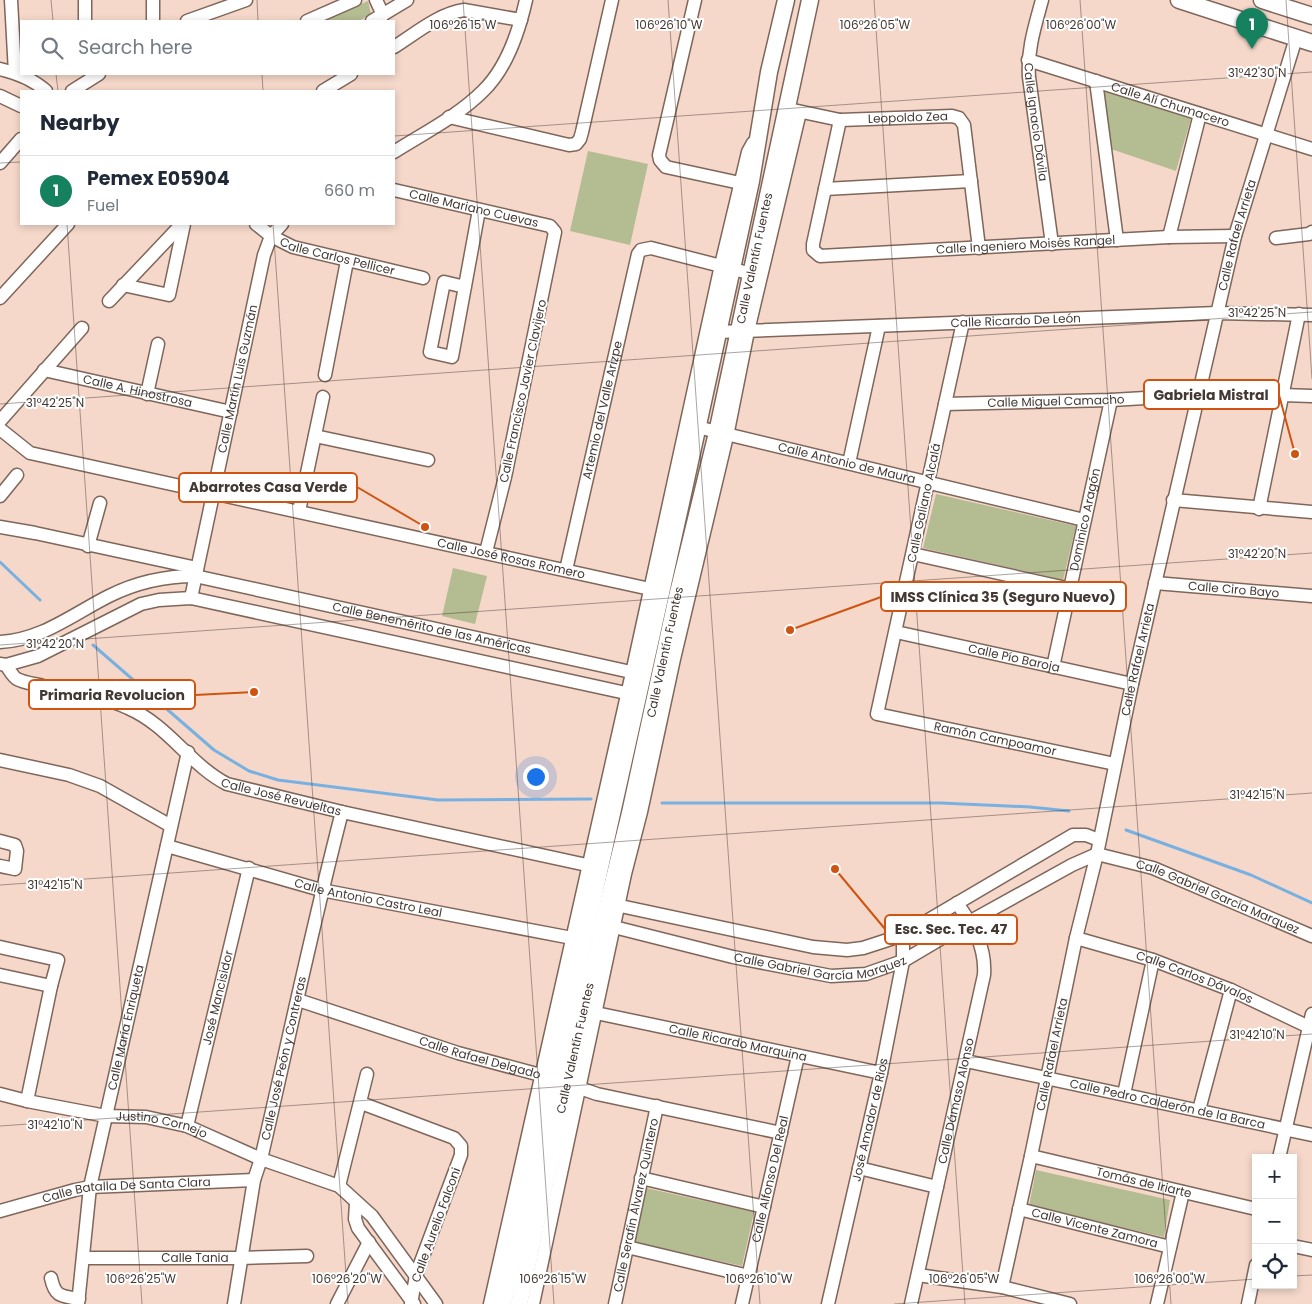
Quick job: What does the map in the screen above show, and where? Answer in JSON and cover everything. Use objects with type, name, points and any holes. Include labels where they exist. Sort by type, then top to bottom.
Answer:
[{"type":"main road","name":"Calle Valentín Fuentes","points":[[608,870],[636,812],[642,783],[646,697],[638,674],[681,503],[718,332],[726,267],[750,181],[769,72],[786,0]]},
{"type":"main road","name":"Calle Valentín Fuentes","points":[[503,1304],[607,903],[608,809],[615,777],[646,697],[664,680],[722,434],[743,331],[793,110],[803,32],[810,0]]},
{"type":"main road","points":[[1179,0],[1304,40]]},
{"type":"main road","points":[[1262,0],[1312,16]]},
{"type":"main road","points":[[779,28],[803,32]]},
{"type":"main road","points":[[665,521],[681,503]]},
{"type":"main road","name":"Calle Valentín Fuentes","points":[[519,1304],[561,1081]]},
{"type":"street","points":[[11,0],[15,73]]},
{"type":"street","points":[[84,0],[85,20]]},
{"type":"street","points":[[153,0],[154,20]]},
{"type":"street","points":[[189,20],[226,3],[246,0]]},
{"type":"street","points":[[315,20],[355,0]]},
{"type":"street","points":[[376,0],[377,18]]},
{"type":"street","points":[[395,151],[450,117],[484,90],[509,51],[521,20],[526,0]]},
{"type":"street","points":[[450,117],[576,144],[582,132],[612,0]]},
{"type":"street","points":[[695,0],[660,155],[661,162],[666,166],[740,183]]},
{"type":"street","name":"Calle Ignacio Dávila","points":[[1042,0],[1028,60],[1052,244]]},
{"type":"street","points":[[377,18],[400,2]]},
{"type":"street","points":[[395,46],[446,15],[456,11],[464,10],[521,20]]},
{"type":"street","name":"Calle Rafael Arrieta","points":[[1002,1287],[1032,1156],[1076,938],[1097,854],[1132,684],[1234,236],[1266,135],[1304,40]]},
{"type":"street","name":"Calle Alí Chumacero","points":[[1028,60],[1312,149]]},
{"type":"street","points":[[0,69],[20,75]]},
{"type":"street","points":[[20,75],[33,80],[45,90]]},
{"type":"street","points":[[325,90],[349,75]]},
{"type":"street","points":[[73,90],[87,78]]},
{"type":"street","points":[[1096,81],[1117,240]]},
{"type":"street","points":[[0,96],[20,106]]},
{"type":"street","name":"Leopoldo Zea","points":[[793,110],[840,120],[957,117],[964,125],[978,248]]},
{"type":"street","points":[[1170,237],[1200,114]]},
{"type":"street","points":[[840,120],[825,189],[971,181]]},
{"type":"street","points":[[638,674],[650,589],[726,267],[740,183],[748,152],[758,135]]},
{"type":"street","points":[[0,163],[20,140]]},
{"type":"street","name":"Calle Ingeniero Moisés Rangel","points":[[825,189],[813,244],[815,253],[822,256],[1170,237],[1234,236]]},
{"type":"street","name":"Calle Mariano Cuevas","points":[[395,190],[550,226],[554,230]]},
{"type":"street","points":[[465,287],[444,282],[430,352],[452,357],[465,287],[479,210]]},
{"type":"street","points":[[0,298],[67,225]]},
{"type":"street","points":[[109,302],[123,285],[182,225]]},
{"type":"street","points":[[123,285],[169,295],[183,225]]},
{"type":"street","name":"Calle Carlos Pellicer","points":[[257,225],[271,236],[293,247],[423,278]]},
{"type":"street","name":"Calle Martín Luis Guzmán","points":[[191,598],[212,492],[264,255],[271,236],[281,225]]},
{"type":"street","name":"Calle Francisco Javier Clavijero","points":[[486,552],[505,477],[555,236],[554,230]]},
{"type":"street","points":[[1276,238],[1312,232]]},
{"type":"street","name":"Artemio del Valle Arizpe","points":[[566,570],[636,258],[641,250],[651,248],[726,267]]},
{"type":"street","points":[[324,375],[347,261]]},
{"type":"street","points":[[726,267],[757,275]]},
{"type":"street","name":"Calle Ricardo De León","points":[[718,332],[1217,312],[1306,315]]},
{"type":"street","points":[[1259,509],[1282,395],[1306,315]]},
{"type":"street","name":"Calle Galiano Alcalá","points":[[877,714],[964,322]]},
{"type":"street","points":[[849,463],[879,326]]},
{"type":"street","points":[[0,421],[82,328]]},
{"type":"street","points":[[147,394],[158,344]]},
{"type":"street","name":"Calle A. Hinostrosa","points":[[44,370],[231,412]]},
{"type":"street","name":"Calle Miguel Camacho","points":[[946,404],[1111,400],[1198,395]]},
{"type":"street","points":[[1282,395],[1312,396]]},
{"type":"street","points":[[299,511],[323,397]]},
{"type":"street","name":"Dominico Aragón","points":[[1053,667],[1111,400]]},
{"type":"street","name":"Calle Antonio de Maura","points":[[697,427],[1084,520]]},
{"type":"street","name":"Calle José Rosas Romero","points":[[0,429],[30,453],[650,589]]},
{"type":"street","points":[[315,436],[428,460]]},
{"type":"street","points":[[0,496],[17,475]]},
{"type":"street","points":[[1174,500],[1259,509],[1312,512]]},
{"type":"street","points":[[88,546],[100,503]]},
{"type":"street","points":[[0,527],[35,533],[196,572]]},
{"type":"street","points":[[913,554],[1071,589]]},
{"type":"street","points":[[0,642],[27,638],[47,630],[130,586],[196,572]]},
{"type":"street","name":"Calle Benemérito de las Américas","points":[[196,572],[664,680]]},
{"type":"street","name":"Calle Ciro Bayo","points":[[1155,583],[1312,596]]},
{"type":"street","name":"Calle Benemérito de las Américas","points":[[3,664],[38,656],[141,604],[168,598],[191,598],[646,697]]},
{"type":"street","name":"Calle Pío Baroja","points":[[896,632],[1132,684]]},
{"type":"street","name":"Calle José Revueltas","points":[[3,664],[17,679],[129,708],[164,731],[188,752],[201,767],[227,784],[342,812],[608,870]]},
{"type":"street","name":"Ramón Campoamor","points":[[877,714],[1115,764]]},
{"type":"street","name":"Calle María Enriqueta","points":[[78,1301],[90,1187],[188,752]]},
{"type":"street","points":[[0,760],[69,775],[100,786],[171,826]]},
{"type":"street","name":"Calle José Peón y Contreras","points":[[234,1304],[254,1180],[261,1159],[322,890],[342,812]]},
{"type":"street","name":"Calle Gabriel García Marquez","points":[[607,903],[813,947],[847,950],[863,948],[903,935],[1073,835],[1086,835],[1099,840]]},
{"type":"street","points":[[0,841],[13,843],[17,847],[16,869],[0,866]]},
{"type":"street","name":"Calle Antonio Castro Leal","points":[[167,846],[322,890],[572,938]]},
{"type":"street","name":"Calle Gabriel García Marquez","points":[[602,924],[733,957],[831,976],[866,974],[903,962],[969,922],[1072,865],[1097,854],[1154,868],[1312,936]]},
{"type":"street","name":"José Mancisidor","points":[[187,1126],[249,868]]},
{"type":"street","points":[[533,1304],[561,1081],[572,938],[608,870]]},
{"type":"street","name":"Calle Dámaso Alonso","points":[[911,1304],[984,975],[985,964],[982,948],[969,922],[956,903]]},
{"type":"street","points":[[490,1304],[561,1081],[596,1013],[602,924]]},
{"type":"street","name":"José Amador de Rios","points":[[828,1304],[903,962],[903,935]]},
{"type":"street","name":"Calle Carlos Dávalos","points":[[1076,938],[1153,960],[1310,1020]]},
{"type":"street","points":[[0,947],[58,960],[27,1101]]},
{"type":"street","points":[[1124,1094],[1153,960]]},
{"type":"street","points":[[0,976],[51,986]]},
{"type":"street","points":[[1199,1110],[1231,990]]},
{"type":"street","name":"Calle Rafael Delgado","points":[[298,1000],[458,1053],[657,1106],[781,1134]]},
{"type":"street","name":"Calle Ricardo Marquina","points":[[596,1013],[880,1073]]},
{"type":"street","points":[[1280,1154],[1310,1020]]},
{"type":"street","name":"Calle Alfonso Del Real","points":[[742,1304],[798,1056]]},
{"type":"street","name":"Calle Pedro Calderón de la Barca","points":[[966,1060],[1312,1135]]},
{"type":"street","points":[[367,1074],[339,1186],[372,1216],[436,1304]]},
{"type":"street","name":"Justino Cornejo","points":[[0,1094],[106,1116],[146,1117],[187,1126],[261,1159],[339,1186]]},
{"type":"street","name":"Calle Aurelio Falconi","points":[[360,1103],[454,1138],[461,1146],[461,1156],[416,1275],[412,1303]]},
{"type":"street","name":"Calle Serafín Álvarez Quintero","points":[[615,1304],[657,1106]]},
{"type":"street","name":"Tomás de Iriarte","points":[[1032,1156],[1252,1208]]},
{"type":"street","points":[[859,1168],[937,1187]]},
{"type":"street","points":[[641,1178],[764,1207]]},
{"type":"street","name":"Calle Batalla De Santa Clara","points":[[0,1211],[90,1187],[254,1180]]},
{"type":"street","points":[[1157,1304],[1183,1192]]},
{"type":"street","points":[[356,1203],[355,1224],[412,1303]]},
{"type":"street","name":"Calle Vicente Zamora","points":[[1019,1210],[1170,1247]]},
{"type":"street","points":[[337,1304],[369,1242]]},
{"type":"street","points":[[627,1247],[749,1276]]},
{"type":"street","points":[[1297,1247],[1312,1250]]},
{"type":"street","name":"Calle Tania","points":[[84,1258],[307,1256]]},
{"type":"street","points":[[918,1275],[1002,1287],[1070,1304]]},
{"type":"street","points":[[51,1278],[53,1288],[57,1294],[78,1301]]},
{"type":"street","points":[[1248,1304],[1252,1284]]},
{"type":"green space","points":[[368,1],[371,14],[361,20],[327,19]]},
{"type":"green space","points":[[1104,92],[1110,92],[1191,118],[1176,171],[1111,149]]},
{"type":"green space","points":[[588,151],[648,164],[630,245],[570,231]]},
{"type":"green space","points":[[936,494],[1076,526],[1063,580],[923,548]]},
{"type":"green space","points":[[453,568],[487,576],[475,624],[442,616]]},
{"type":"green space","points":[[1036,1170],[1170,1200],[1164,1237],[1029,1206]]},
{"type":"green space","points":[[646,1188],[754,1212],[742,1266],[634,1242]]},
{"type":"waterway","points":[[0,562],[40,600]]},
{"type":"waterway","points":[[93,645],[214,750],[249,771],[278,780],[438,800],[591,799]]},
{"type":"waterway","points":[[662,803],[941,803],[1030,807],[1069,811]]},
{"type":"waterway","points":[[1126,830],[1251,875],[1312,903]]},
{"type":"place","name":"Pemex E05904","points":[[1252,49]]},
{"type":"place","name":"Gabriela Mistral","points":[[1295,454]]},
{"type":"place","name":"Abarrotes Casa Verde","points":[[425,527]]},
{"type":"place","name":"IMSS Clínica 35 (Seguro Nuevo)","points":[[790,630]]},
{"type":"place","name":"Primaria Revolucion","points":[[254,692]]},
{"type":"place","name":"Esc. Sec. Tec. 47","points":[[835,869]]}]
